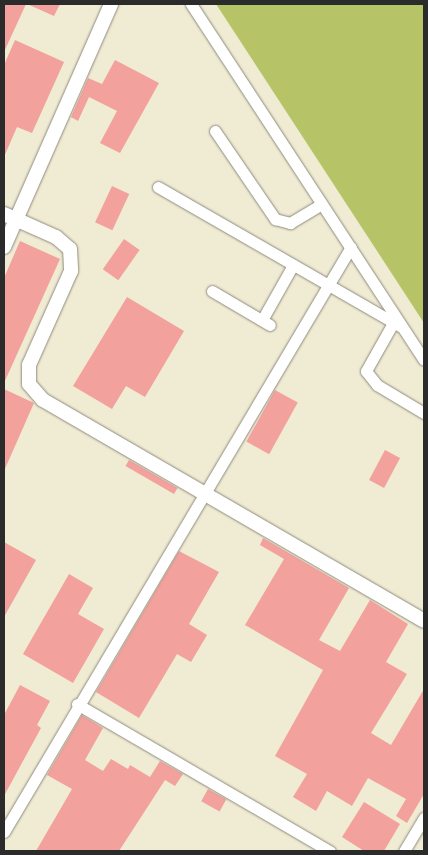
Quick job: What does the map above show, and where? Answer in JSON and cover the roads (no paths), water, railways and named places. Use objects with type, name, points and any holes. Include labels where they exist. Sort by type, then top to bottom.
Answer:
[{"type":"street","points":[[4,247],[111,4]]},
{"type":"street","points":[[191,4],[351,247],[398,325],[424,360]]},
{"type":"street","points":[[215,131],[275,219],[290,223],[322,204]]},
{"type":"street","points":[[158,187],[398,325]]},
{"type":"street","points":[[4,214],[56,237],[70,249],[71,271],[29,365],[29,384],[43,400],[202,494],[424,621]]},
{"type":"street","points":[[4,832],[77,704],[202,494],[330,287],[351,247]]},
{"type":"street","points":[[212,290],[266,322],[293,265]]},
{"type":"street","points":[[398,325],[366,371],[377,385],[424,413]]},
{"type":"street","points":[[77,704],[330,851]]},
{"type":"street","points":[[404,851],[424,818]]}]
